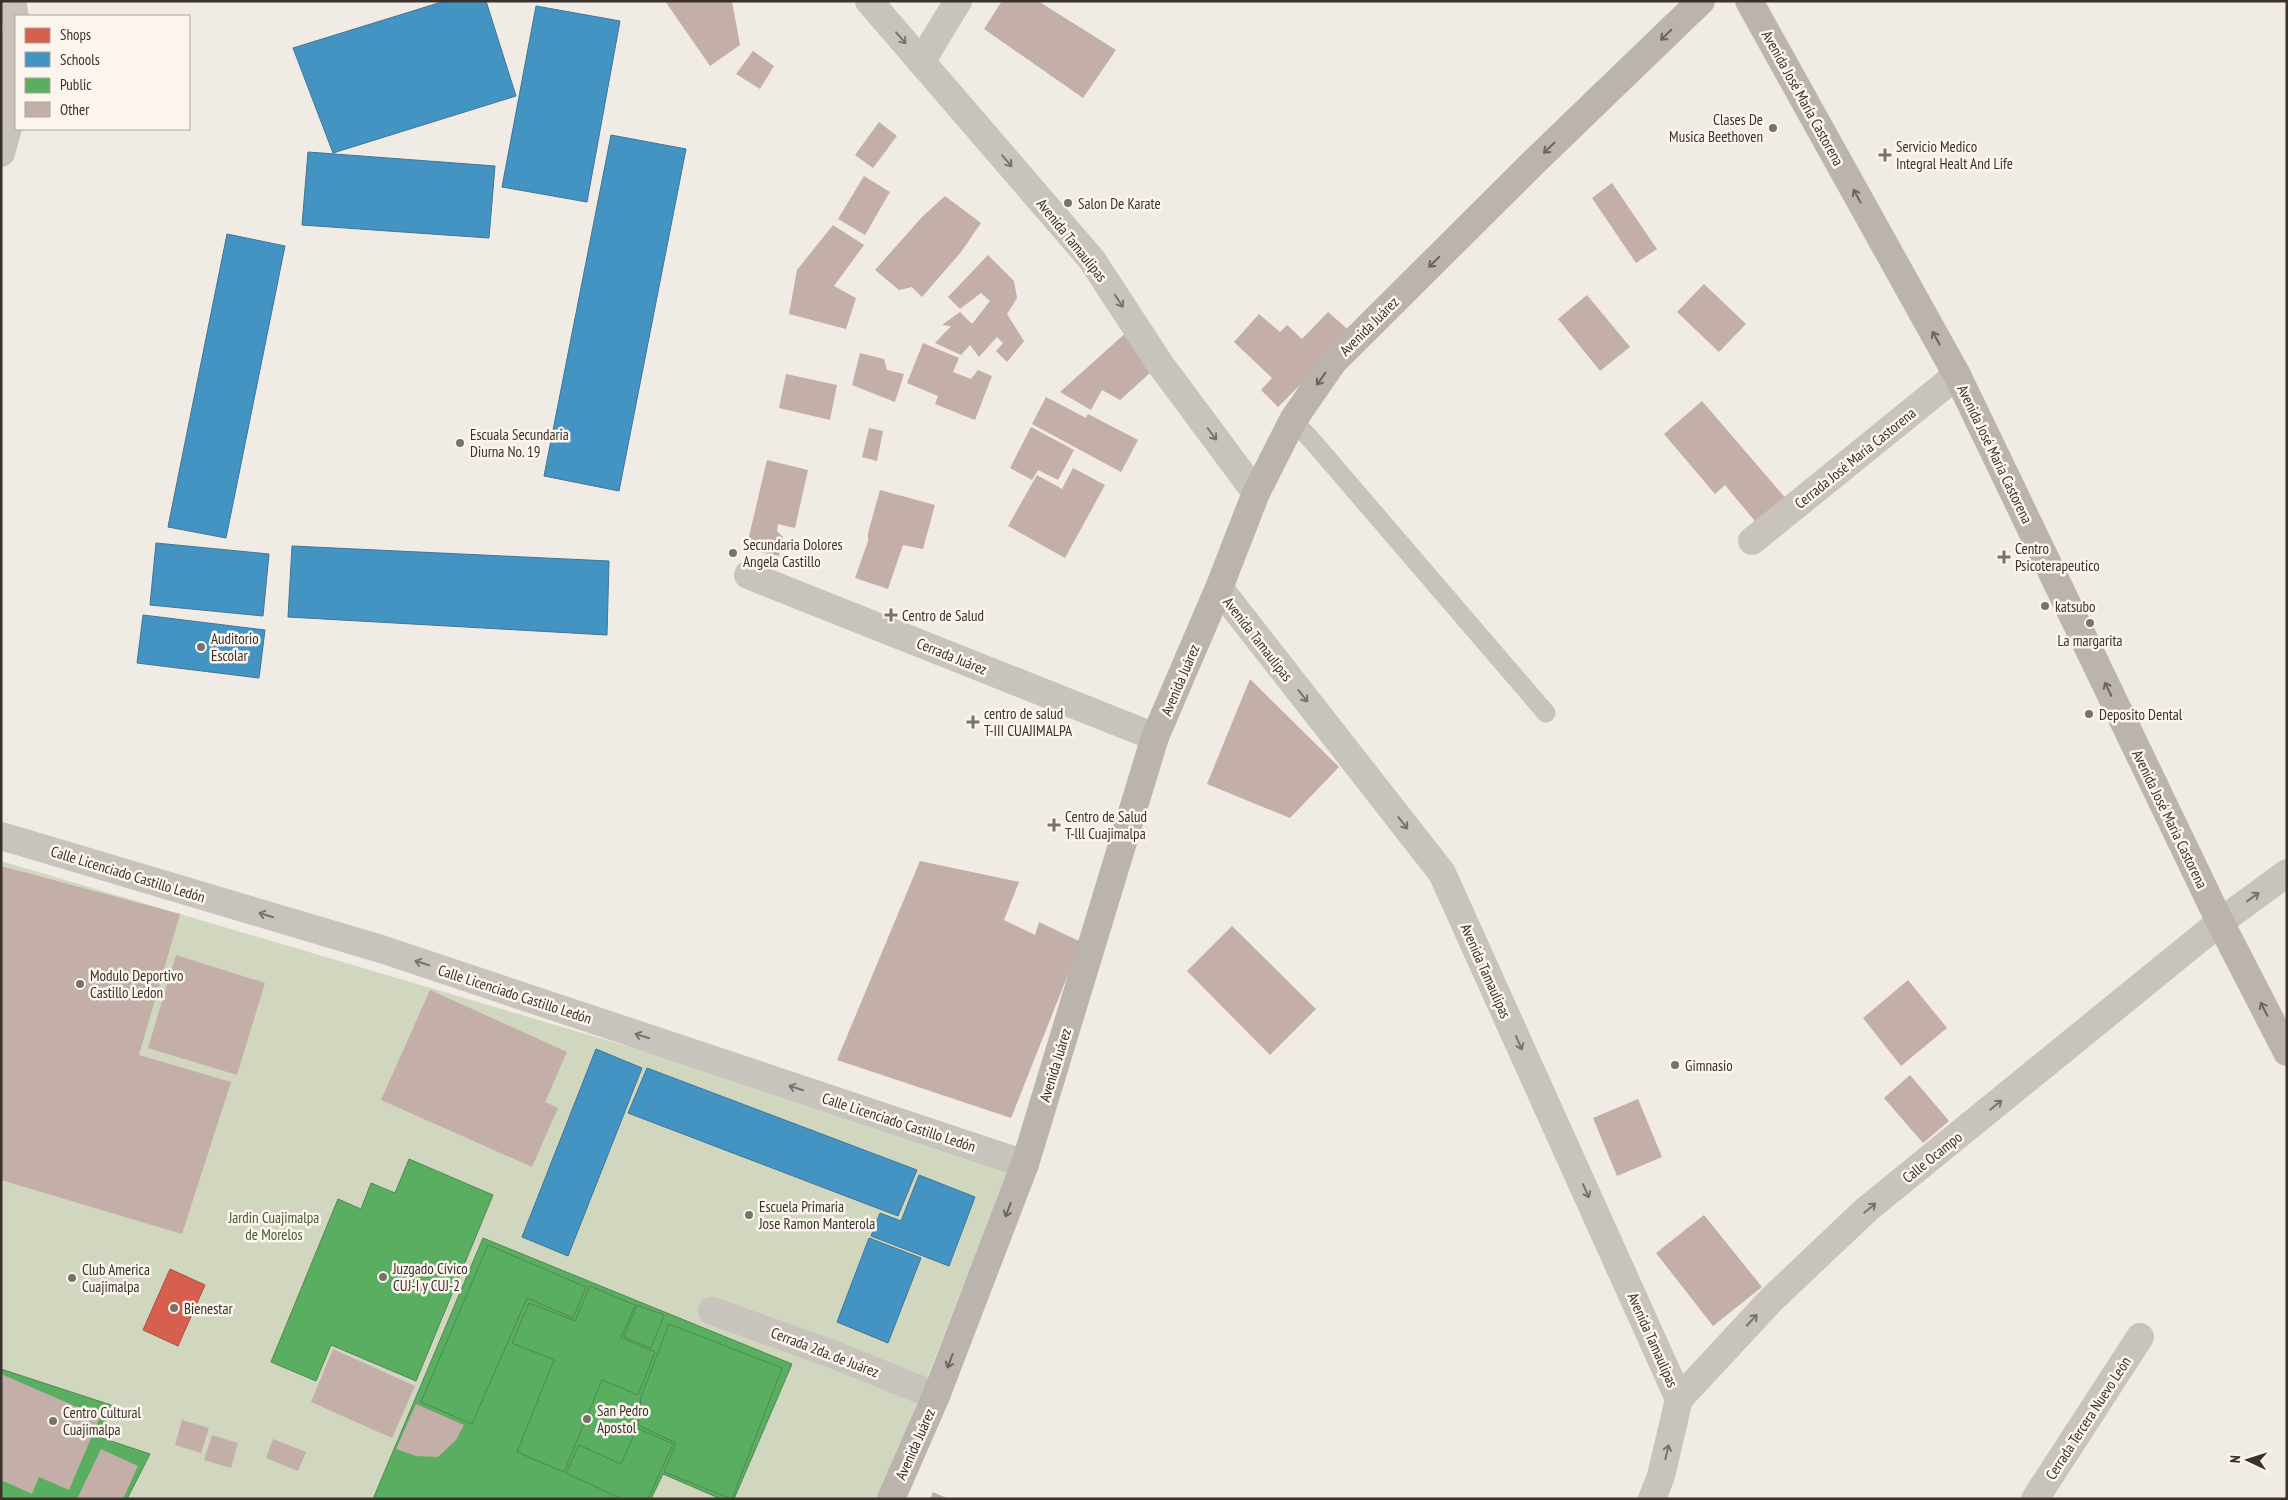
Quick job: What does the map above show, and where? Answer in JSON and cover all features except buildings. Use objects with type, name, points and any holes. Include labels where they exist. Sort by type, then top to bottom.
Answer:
[{"type":"street","points":[[12,1],[15,17]]},
{"type":"street","name":"Avenida Tamaulipas","points":[[868,1],[1092,260],[1160,364],[1256,494]]},
{"type":"street","points":[[922,62],[958,1]]},
{"type":"street","name":"Avenida Juárez","points":[[891,1499],[936,1396],[1025,1164],[1155,737],[1256,494],[1292,420],[1333,362],[1534,162],[1701,1]]},
{"type":"street","name":"Avenida José María Castorena","points":[[1749,1],[1957,375],[2220,922],[2287,1052]]},
{"type":"street","points":[[1,152],[9,124],[15,48]]},
{"type":"street","name":"Cerrada José María Castorena","points":[[1752,541],[1957,375]]},
{"type":"street","name":"Cerrada Juárez","points":[[748,575],[1155,737]]},
{"type":"street","name":"Avenida Tamaulipas","points":[[1218,588],[1442,873],[1679,1399]]},
{"type":"street","name":"Calle Licenciado Castillo Ledón","points":[[1,836],[382,949],[1025,1164]]},
{"type":"street","name":"Calle Ocampo","points":[[1652,1499],[1661,1476],[1679,1399],[1771,1300],[1866,1210],[2220,922],[2287,873]]},
{"type":"street","name":"Cerrada 2da. de Juárez","points":[[712,1310],[832,1354],[936,1396]]},
{"type":"street","name":"Cerrada Tercera Nuevo León","points":[[2035,1499],[2140,1337]]},
{"type":"lane","points":[[1292,420],[1315,444],[1546,713]]},
{"type":"green space","name":"Jardin Cuajimalpa de Morelos","points":[[1,861],[1012,1160],[880,1499],[1,1499]]},
{"type":"place","name":"Clases De Musica Beethoven","points":[[1773,128]]},
{"type":"place","name":"Servicio Medico Integral Healt And Life","points":[[1885,155]]},
{"type":"place","name":"Salon De Karate","points":[[1068,203]]},
{"type":"place","name":"Escuala Secundaria Diurna No. 19","points":[[460,443]]},
{"type":"place","name":"Secundaria Dolores Angela Castillo","points":[[733,553]]},
{"type":"place","name":"Centro Psicoterapeutico","points":[[2004,557]]},
{"type":"place","name":"katsubo","points":[[2045,606]]},
{"type":"place","name":"Centro de Salud","points":[[891,615]]},
{"type":"place","name":"La margarita","points":[[2090,623]]},
{"type":"place","name":"Auditorio Escolar","points":[[201,647]]},
{"type":"place","name":"Deposito Dental","points":[[2089,714]]},
{"type":"place","name":"centro de salud T-III CUAJIMALPA","points":[[973,722]]},
{"type":"place","name":"Centro de Salud T-lll Cuajimalpa","points":[[1054,825]]},
{"type":"place","name":"Modulo Deportivo Castillo Ledon","points":[[80,984]]},
{"type":"place","name":"Gimnasio","points":[[1675,1065]]},
{"type":"place","name":"Escuela Primaria Jose Ramon Manterola","points":[[749,1215]]},
{"type":"place","name":"Juzgado Cívico CUJ-I y CUJ-2","points":[[383,1277]]},
{"type":"place","name":"Club America Cuajimalpa","points":[[72,1278]]},
{"type":"place","name":"Bienestar","points":[[174,1308]]},
{"type":"place","name":"San Pedro Apostol","points":[[587,1419]]},
{"type":"place","name":"Centro Cultural Cuajimalpa","points":[[53,1421]]}]
